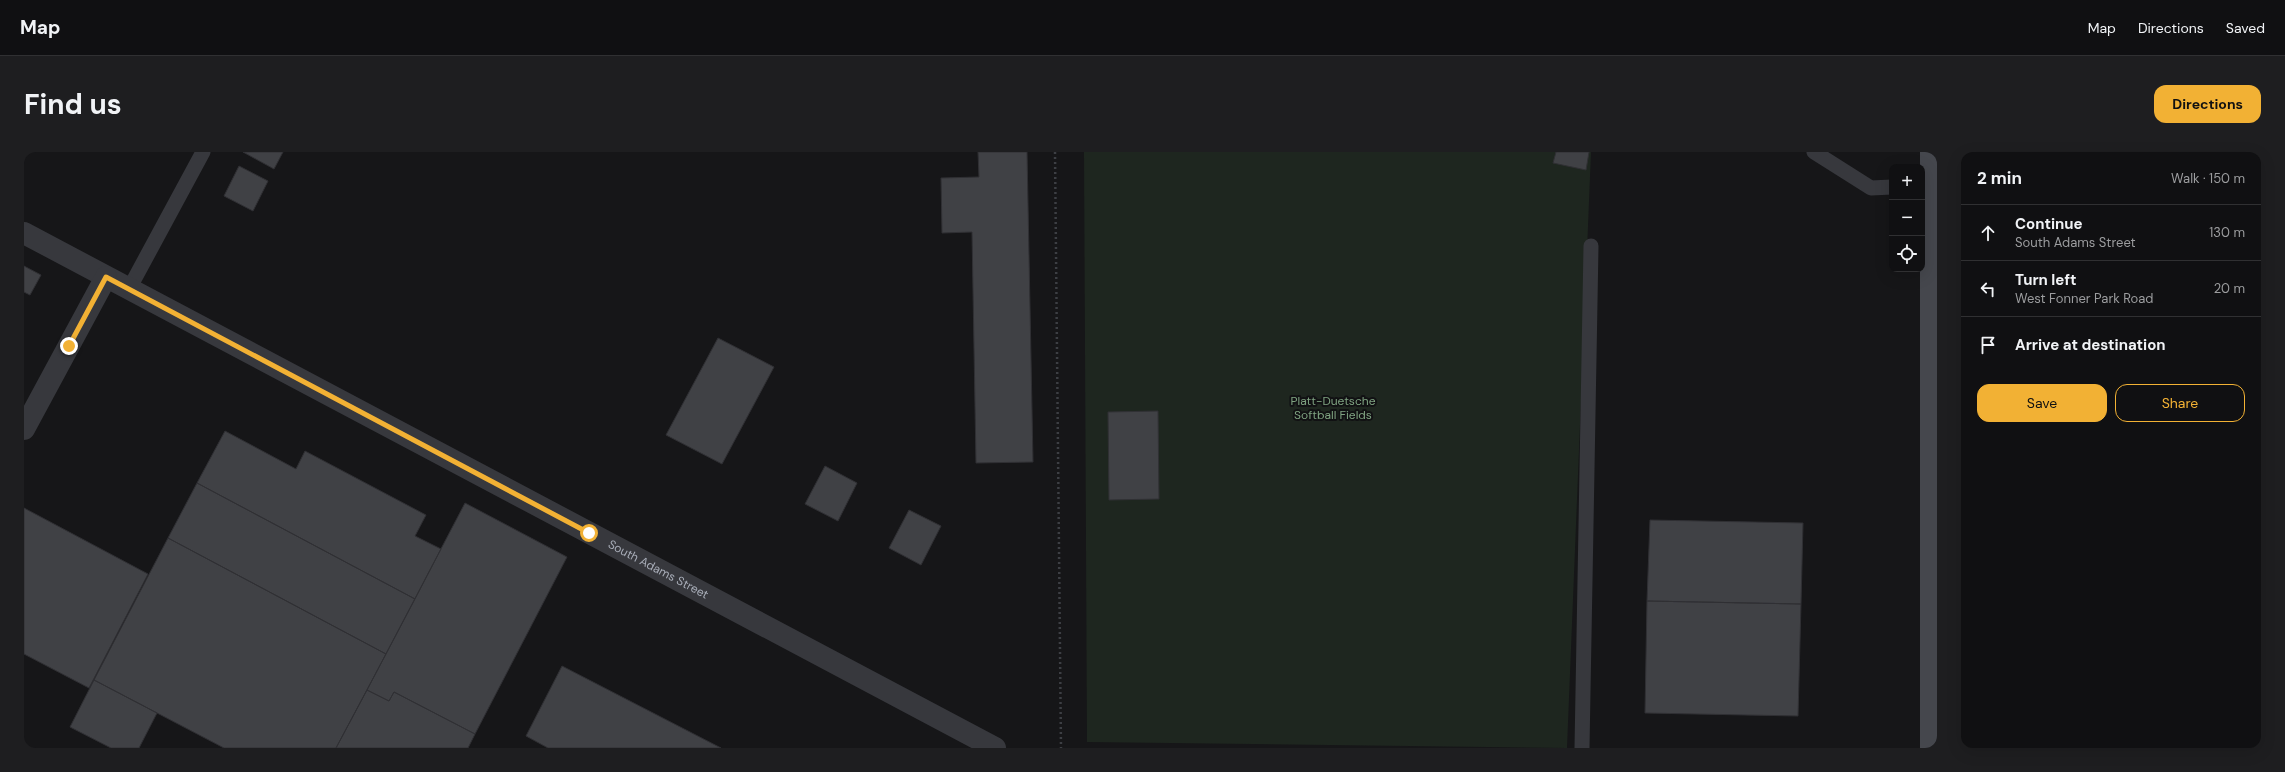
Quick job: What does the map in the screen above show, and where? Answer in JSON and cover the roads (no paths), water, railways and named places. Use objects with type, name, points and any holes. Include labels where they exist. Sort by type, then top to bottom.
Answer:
[{"type":"main road","points":[[1931,152],[1926,187],[1931,748]]},
{"type":"street","name":"South Adams Street","points":[[24,233],[996,748]]},
{"type":"street","points":[[24,429],[106,277]]},
{"type":"lane","points":[[129,289],[203,152]]},
{"type":"lane","points":[[1814,152],[1871,188],[1889,187]]},
{"type":"lane","points":[[1582,748],[1591,246]]},
{"type":"park label","name":"Platt-Duetsche Softball Fields","points":[[1333,408]]}]
